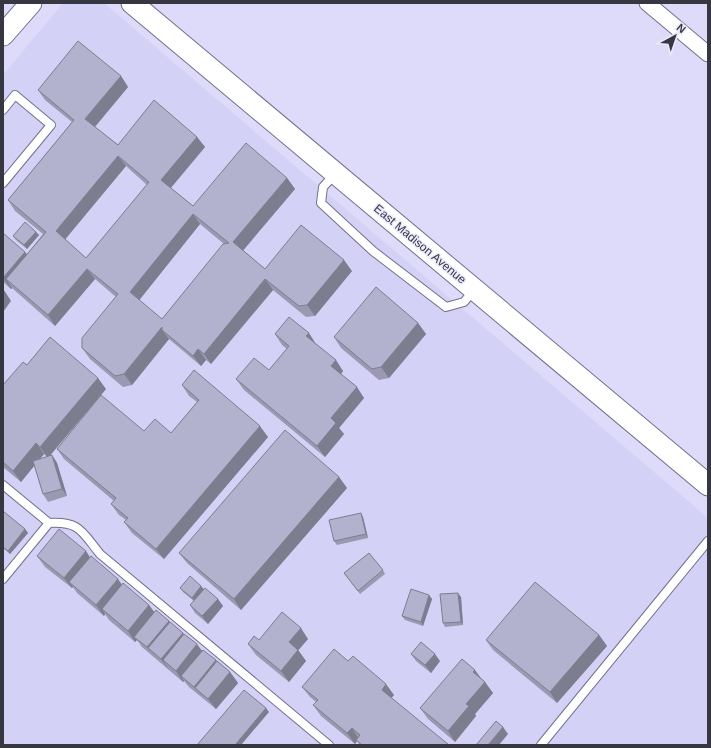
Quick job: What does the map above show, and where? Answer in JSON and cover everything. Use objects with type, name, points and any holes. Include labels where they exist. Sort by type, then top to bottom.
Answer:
[{"type":"street","points":[[3,36],[31,3]]},
{"type":"street","name":"East Madison Avenue","points":[[132,3],[708,485]]},
{"type":"street","points":[[647,3],[708,54]]},
{"type":"lane","points":[[3,110],[15,95],[51,125],[3,183]]},
{"type":"lane","points":[[335,174],[323,186],[321,203],[373,251],[446,308],[464,302],[474,290]]},
{"type":"lane","points":[[3,485],[49,523],[65,522],[77,526],[100,554],[329,745]]},
{"type":"lane","points":[[3,579],[49,523]]},
{"type":"lane","points":[[541,745],[708,541]]},
{"type":"shaded area","points":[[63,3],[104,3],[708,518],[708,745],[3,745],[3,75]]},
{"type":"building","points":[[78,41],[121,76],[85,119],[118,145],[154,100],[197,137],[161,180],[193,206],[246,143],[287,178],[233,242],[265,269],[301,225],[344,260],[307,305],[299,306],[265,279],[204,354],[198,349],[193,356],[162,330],[162,327],[124,374],[115,376],[82,348],[82,338],[118,294],[87,269],[48,315],[6,279],[46,232],[8,200],[74,120],[38,90]],"holes":[[[118,156],[149,182],[86,258],[56,231]],[[193,214],[229,243],[223,244],[162,319],[130,292]]]},
{"type":"building","points":[[25,222],[36,232],[24,245],[13,236]]},
{"type":"building","points":[[3,233],[25,252],[3,278]]},
{"type":"building","points":[[376,287],[418,323],[381,367],[372,369],[334,337]]},
{"type":"building","points":[[289,317],[309,333],[306,336],[336,360],[331,366],[357,387],[331,418],[336,423],[317,446],[236,379],[254,358],[269,370],[289,346],[275,334]]},
{"type":"building","points":[[50,337],[98,378],[40,447],[36,443],[13,471],[3,462],[3,385],[23,362],[27,365]]},
{"type":"building","points":[[194,370],[260,426],[156,549],[124,522],[128,518],[111,504],[116,498],[57,449],[101,395],[144,431],[155,419],[171,433],[199,400],[182,385]]},
{"type":"building","points":[[285,430],[339,477],[234,599],[179,553]]},
{"type":"building","points":[[52,455],[62,489],[43,494],[33,461]]},
{"type":"building","points":[[3,511],[25,529],[8,551],[3,547]]},
{"type":"building","points":[[361,513],[366,534],[334,541],[329,520]]},
{"type":"building","points":[[59,529],[86,551],[64,578],[37,556]]},
{"type":"building","points":[[369,553],[383,570],[358,591],[344,573]]},
{"type":"building","points":[[91,556],[118,579],[96,605],[69,582]]},
{"type":"building","points":[[190,576],[201,586],[192,598],[180,588]]},
{"type":"building","points":[[535,582],[599,635],[550,692],[486,640]]},
{"type":"building","points":[[123,583],[149,605],[128,631],[102,609]]},
{"type":"building","points":[[205,588],[218,599],[202,616],[190,605]]},
{"type":"building","points":[[411,589],[429,595],[421,622],[402,616]]},
{"type":"building","points":[[458,593],[461,622],[443,623],[440,594]]},
{"type":"building","points":[[156,610],[169,621],[147,647],[134,637]]},
{"type":"building","points":[[282,612],[301,628],[289,642],[298,650],[281,671],[248,644],[254,636],[259,640]]},
{"type":"building","points":[[170,622],[183,633],[161,659],[148,648]]},
{"type":"building","points":[[184,634],[197,644],[176,671],[163,660]]},
{"type":"building","points":[[421,642],[435,654],[425,665],[411,654]]},
{"type":"building","points":[[334,649],[348,661],[353,656],[386,684],[382,690],[449,745],[362,745],[356,740],[360,735],[352,728],[347,733],[313,705],[318,700],[302,687]]},
{"type":"building","points":[[203,650],[216,660],[194,687],[181,676]]},
{"type":"building","points":[[462,659],[475,670],[473,672],[485,682],[466,704],[469,706],[448,731],[420,708]]},
{"type":"building","points":[[217,661],[230,672],[208,699],[195,688]]},
{"type":"building","points":[[244,690],[266,708],[235,745],[197,745]]},
{"type":"building","points":[[496,721],[503,727],[488,745],[476,745]]}]
